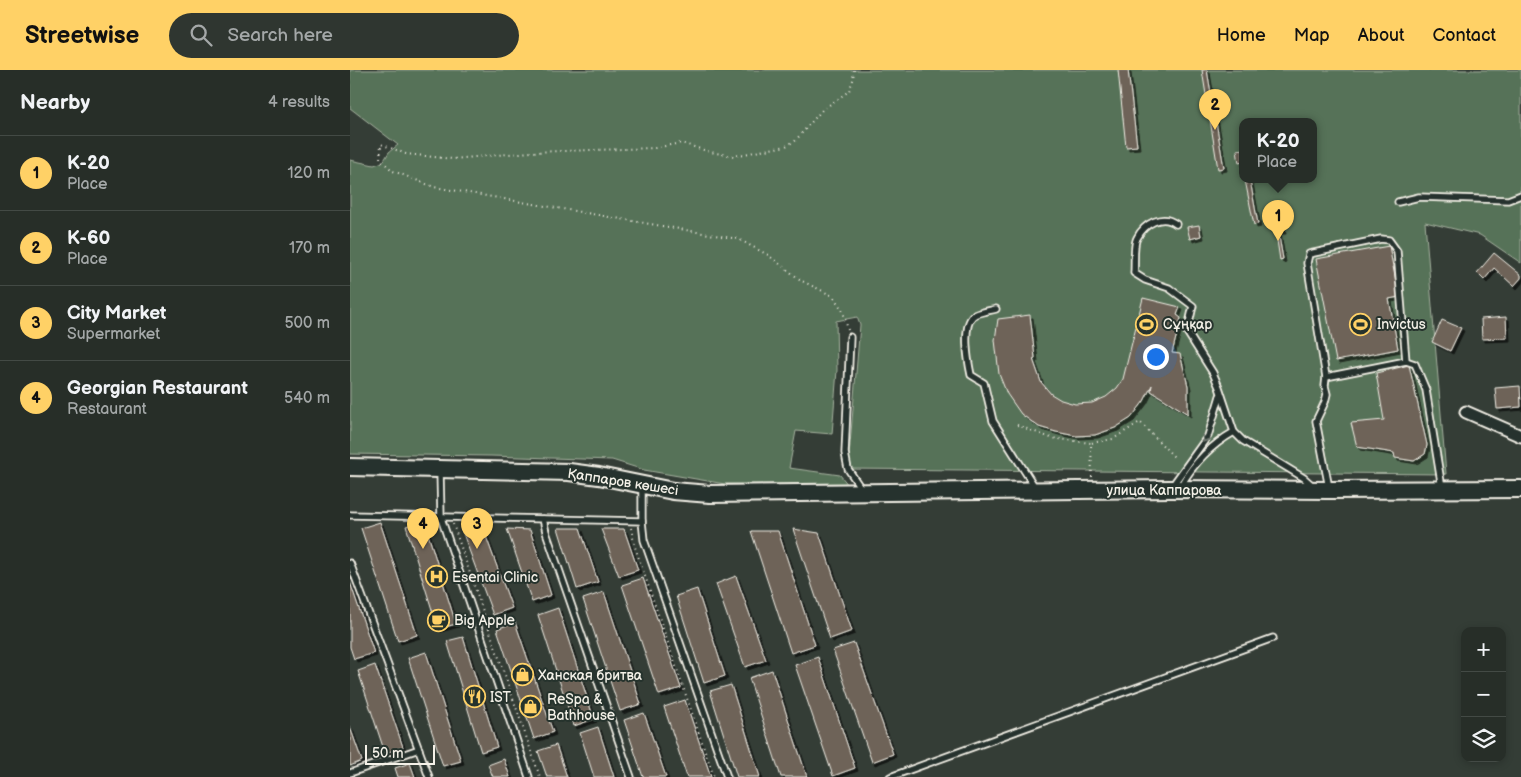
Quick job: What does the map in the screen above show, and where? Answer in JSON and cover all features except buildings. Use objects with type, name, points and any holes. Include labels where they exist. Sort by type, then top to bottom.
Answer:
[{"type":"street","points":[[1466,412],[1521,436]]},
{"type":"street","name":"Қаппаров көшесі","points":[[350,467],[569,472],[673,491],[710,494],[806,494]]},
{"type":"street","name":"улица Каппарова","points":[[806,494],[1174,489],[1521,489]]},
{"type":"lane","points":[[1398,202],[1419,197],[1508,200],[1521,194]]},
{"type":"lane","points":[[1176,224],[1171,221],[1161,220],[1150,222],[1136,238],[1134,273],[1145,280],[1169,288],[1193,306],[1187,332],[1205,358],[1221,394],[1234,432],[1243,441],[1323,490]]},
{"type":"lane","points":[[1323,490],[1316,421],[1325,402],[1326,376],[1307,264],[1309,254],[1320,250],[1381,239],[1389,240],[1397,251],[1406,361]]},
{"type":"lane","points":[[996,309],[976,314],[971,318],[968,325],[967,334],[971,375],[984,383],[994,421],[1037,491]]},
{"type":"lane","points":[[850,337],[845,454],[848,469],[862,492]]},
{"type":"lane","points":[[1326,376],[1406,361],[1415,364],[1426,390],[1442,489]]},
{"type":"lane","points":[[1174,489],[1208,436],[1221,394]]},
{"type":"lane","points":[[1174,489],[1216,443],[1234,432]]},
{"type":"lane","points":[[440,469],[441,518],[529,777]]},
{"type":"lane","points":[[642,485],[644,540],[727,777]]},
{"type":"lane","points":[[1201,489],[1219,496]]},
{"type":"lane","points":[[1253,497],[1277,489]]},
{"type":"lane","points":[[350,516],[642,521]]},
{"type":"lane","points":[[543,520],[631,777]]},
{"type":"lane","points":[[350,563],[429,777]]},
{"type":"lane","points":[[890,777],[1273,638]]},
{"type":"lane","points":[[350,773],[419,749]]},
{"type":"path","points":[[850,337],[843,311],[833,296],[802,281],[768,255],[738,239],[434,187],[393,171],[380,159],[381,144],[406,154],[453,159],[531,152],[655,148],[681,143],[710,152],[734,156],[777,148],[795,141],[822,110],[849,91],[854,70]]},
{"type":"path","points":[[1017,425],[1051,438],[1091,443],[1113,439],[1140,422],[1174,457]]},
{"type":"path","points":[[1091,443],[1093,490]]},
{"type":"path","points":[[451,518],[540,777]]},
{"type":"path","points":[[629,521],[635,547],[714,777]]},
{"type":"green space","points":[[350,70],[1521,70],[1521,263],[1480,235],[1425,222],[1446,474],[848,469],[860,325],[857,317],[836,321],[837,370],[832,434],[796,431],[789,468],[840,475],[849,486],[725,484],[644,470],[612,460],[350,454],[350,160],[374,165],[383,162],[389,152],[398,145],[350,108]]},
{"type":"place","name":"K-60","points":[[1215,130]]},
{"type":"place","name":"K-20","points":[[1278,241]]},
{"type":"place","name":"Сұңқар","points":[[1147,324]]},
{"type":"place","name":"Invictus","points":[[1361,324]]},
{"type":"place","name":"Georgian Restaurant","points":[[423,549]]},
{"type":"place","name":"City Market","points":[[477,549]]},
{"type":"place","name":"Esentai Clinic","points":[[436,577]]},
{"type":"place","name":"Big Apple","points":[[438,620]]},
{"type":"place","name":"Ханская бритва","points":[[522,675]]},
{"type":"place","name":"IST","points":[[474,697]]},
{"type":"place","name":"ReSpa & Bathhouse","points":[[531,707]]}]
